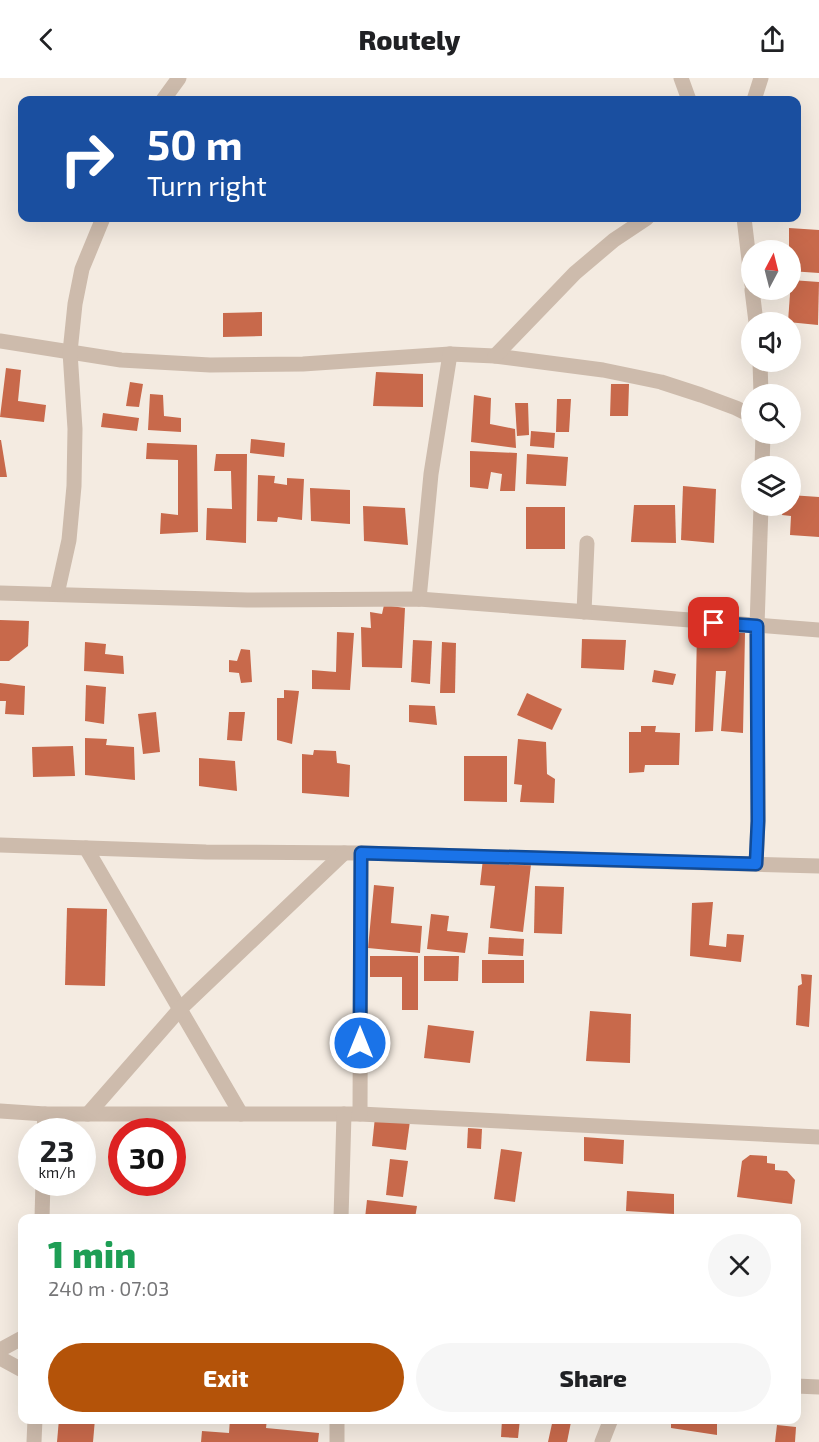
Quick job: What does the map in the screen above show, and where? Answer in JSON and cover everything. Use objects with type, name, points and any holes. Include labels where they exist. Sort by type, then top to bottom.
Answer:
[{"type":"street","points":[[166,96],[179,78]]},
{"type":"street","points":[[681,78],[688,96]]},
{"type":"street","points":[[755,96],[761,78]]},
{"type":"street","points":[[57,594],[69,540],[74,486],[75,429],[70,352],[75,304],[82,269],[101,222]]},
{"type":"street","points":[[495,356],[575,273],[614,240],[641,222]]},
{"type":"street","points":[[744,222],[747,240]]},
{"type":"street","points":[[0,342],[122,360],[210,365],[303,364],[450,354],[495,356],[603,370],[661,382],[741,410]]},
{"type":"street","points":[[419,599],[431,474],[450,354]]},
{"type":"street","points":[[756,864],[758,821],[757,626],[761,516]]},
{"type":"street","points":[[584,612],[587,543]]},
{"type":"street","points":[[0,593],[247,600],[419,599],[819,630]]},
{"type":"street","points":[[0,845],[819,866]]},
{"type":"street","points":[[86,848],[241,1114]]},
{"type":"street","points":[[88,1114],[180,1009],[344,853]]},
{"type":"street","points":[[360,1114],[361,853]]},
{"type":"street","points":[[0,1111],[88,1114],[360,1114],[819,1137]]},
{"type":"street","points":[[45,1113],[45,1118]]},
{"type":"street","points":[[342,1214],[344,1114]]},
{"type":"street","points":[[42,1214],[43,1196]]},
{"type":"street","points":[[0,1350],[18,1340]]},
{"type":"street","points":[[0,1358],[18,1368]]},
{"type":"street","points":[[801,1386],[819,1387]]},
{"type":"street","points":[[34,1442],[35,1424]]},
{"type":"street","points":[[337,1424],[337,1442]]},
{"type":"street","points":[[602,1442],[609,1424]]},
{"type":"building","points":[[789,228],[819,230],[819,273],[801,272],[801,240],[789,240]]},
{"type":"building","points":[[801,281],[819,282],[818,325],[801,323],[801,312],[789,312],[790,300],[801,300]]},
{"type":"building","points":[[262,312],[262,336],[223,337],[223,313]]},
{"type":"building","points":[[6,368],[21,370],[18,401],[46,405],[44,422],[0,417]]},
{"type":"building","points":[[376,372],[423,374],[423,407],[373,406]]},
{"type":"building","points":[[130,382],[143,384],[139,407],[126,406]]},
{"type":"building","points":[[611,384],[629,384],[628,416],[610,416]]},
{"type":"building","points":[[150,394],[163,395],[164,416],[181,418],[181,432],[148,430]]},
{"type":"building","points":[[474,395],[491,398],[490,424],[515,429],[516,448],[471,442]]},
{"type":"building","points":[[557,399],[571,399],[569,432],[556,432]]},
{"type":"building","points":[[515,403],[528,403],[529,435],[517,436]]},
{"type":"building","points":[[103,413],[139,418],[137,431],[101,427]]},
{"type":"building","points":[[531,431],[555,433],[554,448],[530,446]]},
{"type":"building","points":[[251,439],[285,443],[284,457],[250,453]]},
{"type":"building","points":[[1,440],[7,477],[0,477]]},
{"type":"building","points":[[147,443],[197,445],[198,532],[160,534],[161,513],[178,515],[178,460],[146,459]]},
{"type":"building","points":[[470,451],[517,453],[515,491],[500,491],[502,474],[491,472],[488,489],[470,487]]},
{"type":"building","points":[[216,454],[247,454],[246,543],[206,540],[207,508],[232,509],[231,471],[214,471]]},
{"type":"building","points":[[527,454],[568,457],[566,486],[526,484]]},
{"type":"building","points":[[258,475],[275,476],[274,483],[287,485],[287,478],[304,479],[302,520],[278,517],[277,522],[257,521]]},
{"type":"building","points":[[683,486],[716,489],[714,543],[681,540]]},
{"type":"building","points":[[310,488],[350,490],[350,524],[311,521]]},
{"type":"building","points":[[801,496],[819,497],[819,537],[790,535],[791,516],[801,516]]},
{"type":"building","points":[[634,505],[675,505],[676,543],[631,542]]},
{"type":"building","points":[[363,506],[405,508],[408,545],[364,541]]},
{"type":"building","points":[[526,507],[565,507],[565,549],[526,549]]},
{"type":"building","points":[[384,605],[405,608],[402,668],[362,667],[361,627],[371,628],[370,612],[382,614]]},
{"type":"building","points":[[0,620],[29,621],[28,646],[9,661],[0,661]]},
{"type":"building","points":[[697,631],[745,633],[743,733],[721,731],[726,671],[716,671],[713,731],[695,732]]},
{"type":"building","points":[[337,632],[354,633],[350,690],[312,689],[312,670],[336,672]]},
{"type":"building","points":[[582,639],[626,640],[624,670],[581,668]]},
{"type":"building","points":[[413,640],[432,641],[430,684],[411,682]]},
{"type":"building","points":[[85,642],[106,644],[105,654],[123,656],[124,674],[84,671]]},
{"type":"building","points":[[442,642],[456,643],[455,693],[440,693]]},
{"type":"building","points":[[241,649],[250,650],[252,682],[241,683],[239,673],[229,672],[229,660],[237,661]]},
{"type":"building","points":[[654,670],[676,674],[673,685],[652,682]]},
{"type":"building","points":[[0,683],[25,686],[24,715],[5,714],[6,701],[0,701]]},
{"type":"building","points":[[86,685],[106,687],[104,724],[85,721]]},
{"type":"building","points":[[284,690],[299,691],[292,744],[277,740],[277,698],[284,698]]},
{"type":"building","points":[[527,693],[562,709],[552,730],[517,715]]},
{"type":"building","points":[[409,705],[435,706],[437,725],[409,722]]},
{"type":"building","points":[[156,712],[160,752],[143,754],[138,714]]},
{"type":"building","points":[[229,712],[245,712],[242,741],[227,740]]},
{"type":"building","points":[[641,726],[656,726],[655,732],[680,733],[679,765],[645,765],[644,772],[629,773],[629,732],[641,732]]},
{"type":"building","points":[[85,738],[107,739],[106,745],[134,747],[135,780],[85,775]]},
{"type":"building","points":[[518,739],[546,742],[547,774],[555,779],[554,803],[520,802],[522,785],[514,784]]},
{"type":"building","points":[[73,746],[75,776],[33,777],[32,747]]},
{"type":"building","points":[[314,750],[336,751],[337,763],[350,765],[349,797],[302,793],[302,754],[313,755]]},
{"type":"building","points":[[464,756],[507,756],[507,802],[464,801]]},
{"type":"building","points":[[199,758],[235,761],[237,791],[199,786]]},
{"type":"building","points":[[484,850],[532,856],[523,932],[490,928],[495,886],[480,885]]},
{"type":"building","points":[[374,885],[394,887],[391,923],[422,926],[420,953],[368,948]]},
{"type":"building","points":[[535,886],[564,887],[562,934],[534,933]]},
{"type":"building","points":[[713,902],[709,945],[726,947],[727,934],[744,935],[741,962],[690,956],[692,903]]},
{"type":"building","points":[[67,908],[107,909],[105,986],[65,985]]},
{"type":"building","points":[[431,914],[449,916],[447,931],[468,933],[465,953],[427,949]]},
{"type":"building","points":[[489,937],[524,939],[523,956],[488,954]]},
{"type":"building","points":[[370,956],[418,956],[418,1010],[402,1010],[402,977],[370,977]]},
{"type":"building","points":[[424,956],[459,956],[458,981],[424,981]]},
{"type":"building","points":[[482,960],[524,960],[524,983],[482,983]]},
{"type":"building","points":[[801,974],[812,975],[809,1027],[796,1025],[798,986],[802,984]]},
{"type":"building","points":[[590,1011],[631,1014],[630,1063],[586,1061]]},
{"type":"building","points":[[428,1025],[474,1031],[470,1063],[424,1058]]},
{"type":"building","points":[[375,1117],[410,1121],[406,1150],[372,1146]]},
{"type":"building","points":[[468,1128],[482,1129],[481,1149],[467,1148]]},
{"type":"building","points":[[584,1137],[624,1140],[623,1164],[584,1161]]},
{"type":"building","points":[[501,1149],[522,1152],[515,1202],[494,1199]]},
{"type":"building","points":[[750,1155],[767,1156],[767,1163],[775,1164],[775,1170],[787,1171],[795,1180],[792,1204],[737,1197],[742,1161]]},
{"type":"building","points":[[390,1159],[408,1161],[403,1197],[386,1195]]},
{"type":"building","points":[[627,1191],[674,1194],[674,1214],[626,1211]]},
{"type":"building","points":[[367,1200],[417,1206],[416,1214],[365,1214]]},
{"type":"building","points":[[59,1424],[95,1424],[93,1442],[57,1442]]},
{"type":"building","points":[[230,1424],[266,1424],[266,1428],[319,1433],[318,1442],[201,1442],[202,1431],[229,1433]]},
{"type":"building","points":[[502,1424],[519,1424],[518,1438],[501,1437]]},
{"type":"building","points":[[552,1424],[571,1424],[567,1442],[548,1442]]},
{"type":"building","points":[[671,1424],[717,1424],[717,1435],[671,1428]]},
{"type":"building","points":[[777,1425],[796,1427],[795,1442],[775,1442]]},
{"type":"route","points":[[360,1043],[361,853],[756,864],[758,821],[757,626],[714,623]]}]
